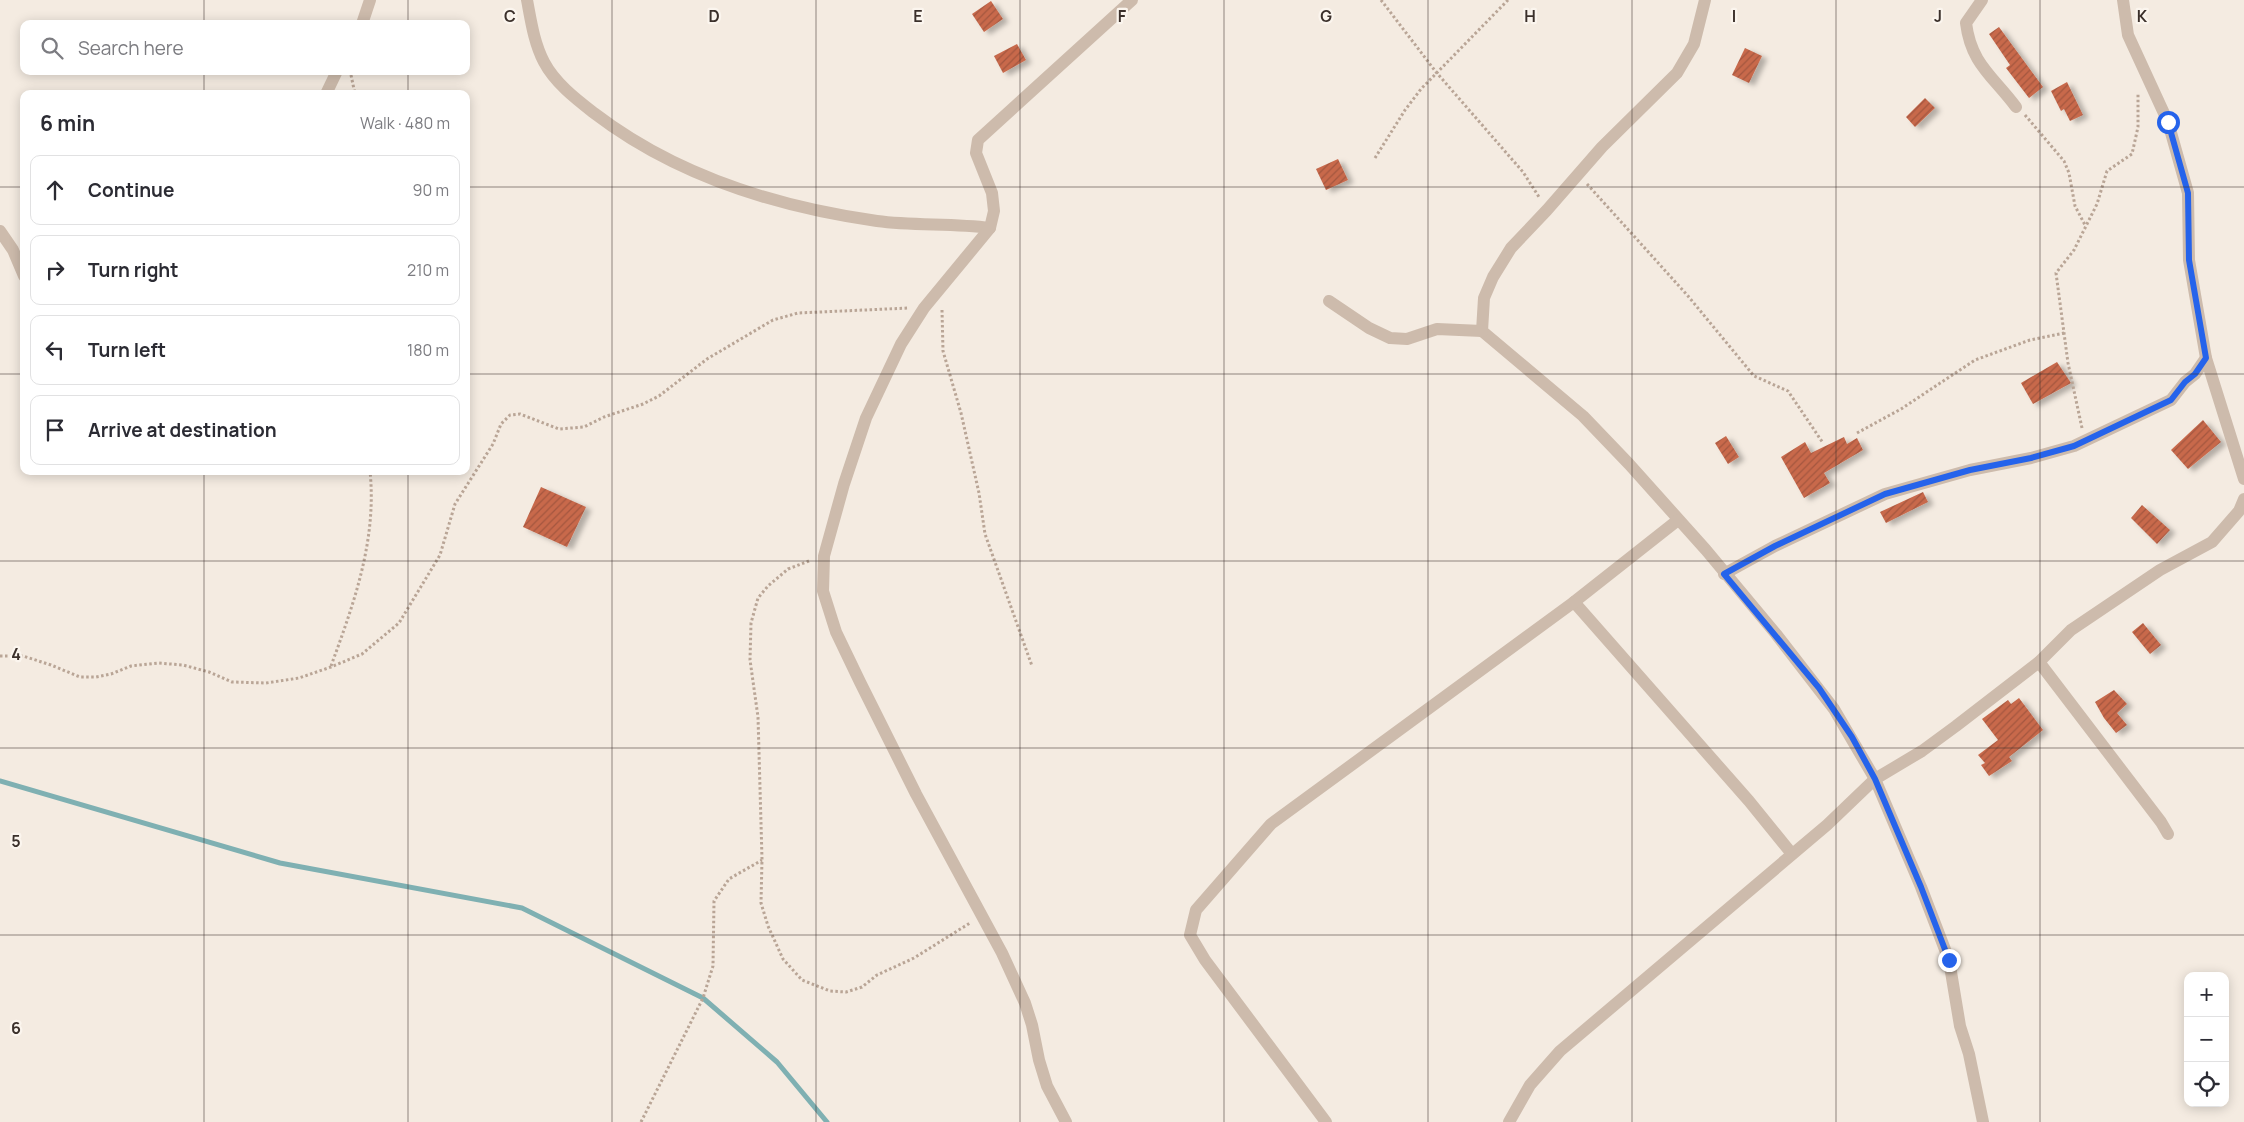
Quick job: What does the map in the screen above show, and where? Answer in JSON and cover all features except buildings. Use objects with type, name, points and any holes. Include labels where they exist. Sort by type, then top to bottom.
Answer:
[{"type":"street","points":[[363,20],[370,0]]},
{"type":"street","points":[[527,0],[533,33],[544,62],[561,84],[611,126],[668,159],[719,182],[760,196],[850,216],[909,224],[959,224],[990,228]]},
{"type":"street","points":[[1066,1122],[1048,1086],[1038,1060],[1032,1025],[1019,989],[982,913],[916,794],[836,632],[823,591],[824,556],[844,484],[866,418],[902,344],[924,308],[990,228],[994,211],[992,192],[976,153],[978,140],[1132,0]]},
{"type":"street","points":[[1482,331],[1484,298],[1493,277],[1511,248],[1548,210],[1602,146],[1677,73],[1694,44],[1705,0]]},
{"type":"street","points":[[1982,0],[1966,23],[1968,40],[1985,71],[2016,107]]},
{"type":"street","points":[[2118,0],[2124,6],[2128,35],[2168,122],[2188,193],[2189,260],[2206,358],[2244,479]]},
{"type":"street","points":[[328,90],[335,75]]},
{"type":"street","points":[[0,231],[13,250],[20,267]]},
{"type":"street","points":[[1329,300],[1369,328],[1390,338],[1408,339],[1437,328],[1482,331],[1583,416],[1678,520],[1819,688],[1847,730],[1875,779],[1921,887],[1949,960],[1960,1026],[1969,1054],[1983,1122]]},
{"type":"street","points":[[1724,574],[1775,546],[1885,494],[1970,470],[2031,458],[2086,440],[2171,400],[2185,382],[2195,374],[2206,358]]},
{"type":"street","points":[[1509,1122],[1530,1084],[1560,1051],[1827,826],[1875,779],[1922,751],[2039,662],[2071,630],[2160,570],[2212,542],[2239,511],[2244,499]]},
{"type":"street","points":[[1326,1122],[1205,960],[1190,935],[1196,910],[1272,824],[1574,602],[1678,520]]},
{"type":"street","points":[[1574,602],[1749,801],[1792,854]]},
{"type":"street","points":[[2039,662],[2161,822],[2168,834]]},
{"type":"path","points":[[1380,0],[1436,72],[1523,172],[1548,210]]},
{"type":"path","points":[[1375,158],[1405,110],[1436,72],[1480,31],[1508,0]]},
{"type":"path","points":[[352,75],[354,90]]},
{"type":"path","points":[[2086,440],[2075,397],[2056,273],[2074,250],[2096,204],[2107,171],[2132,154],[2138,127],[2138,89]]},
{"type":"path","points":[[2016,107],[2064,161],[2069,173],[2075,206],[2085,225]]},
{"type":"path","points":[[1578,174],[1688,296],[1754,376],[1788,391],[1823,443]]},
{"type":"path","points":[[942,303],[943,351],[961,413],[979,492],[985,534],[1032,666]]},
{"type":"path","points":[[0,656],[23,656],[51,664],[80,677],[96,677],[111,674],[131,666],[158,663],[183,665],[209,672],[232,682],[266,683],[299,678],[331,667],[362,654],[400,623],[440,555],[455,504],[493,444],[501,424],[510,415],[520,414],[559,429],[584,427],[604,417],[643,404],[659,396],[707,359],[773,320],[798,313],[887,307],[924,308]]},
{"type":"path","points":[[1858,433],[1901,409],[1975,360],[2030,340],[2064,333]]},
{"type":"path","points":[[331,667],[365,564],[370,531],[370,475]]},
{"type":"path","points":[[824,556],[788,569],[768,586],[758,598],[751,623],[750,660],[758,717],[762,860],[761,903],[768,926],[783,959],[802,980],[830,991],[846,992],[862,987],[877,975],[902,964],[949,937],[982,913]]},
{"type":"path","points":[[641,1122],[703,998],[713,966],[714,901],[729,879],[762,860]]},
{"type":"waterway","points":[[0,781],[280,863],[522,908],[703,998],[777,1062],[827,1122]]},
{"type":"route","points":[[1949,960],[1921,887],[1899,840],[1875,779],[1852,737],[1819,688],[1776,634],[1724,574],[1775,546],[1856,506],[1885,494],[1970,470],[2031,458],[2074,446],[2171,400],[2185,382],[2195,374],[2206,358],[2189,260],[2188,193],[2168,122]]}]
